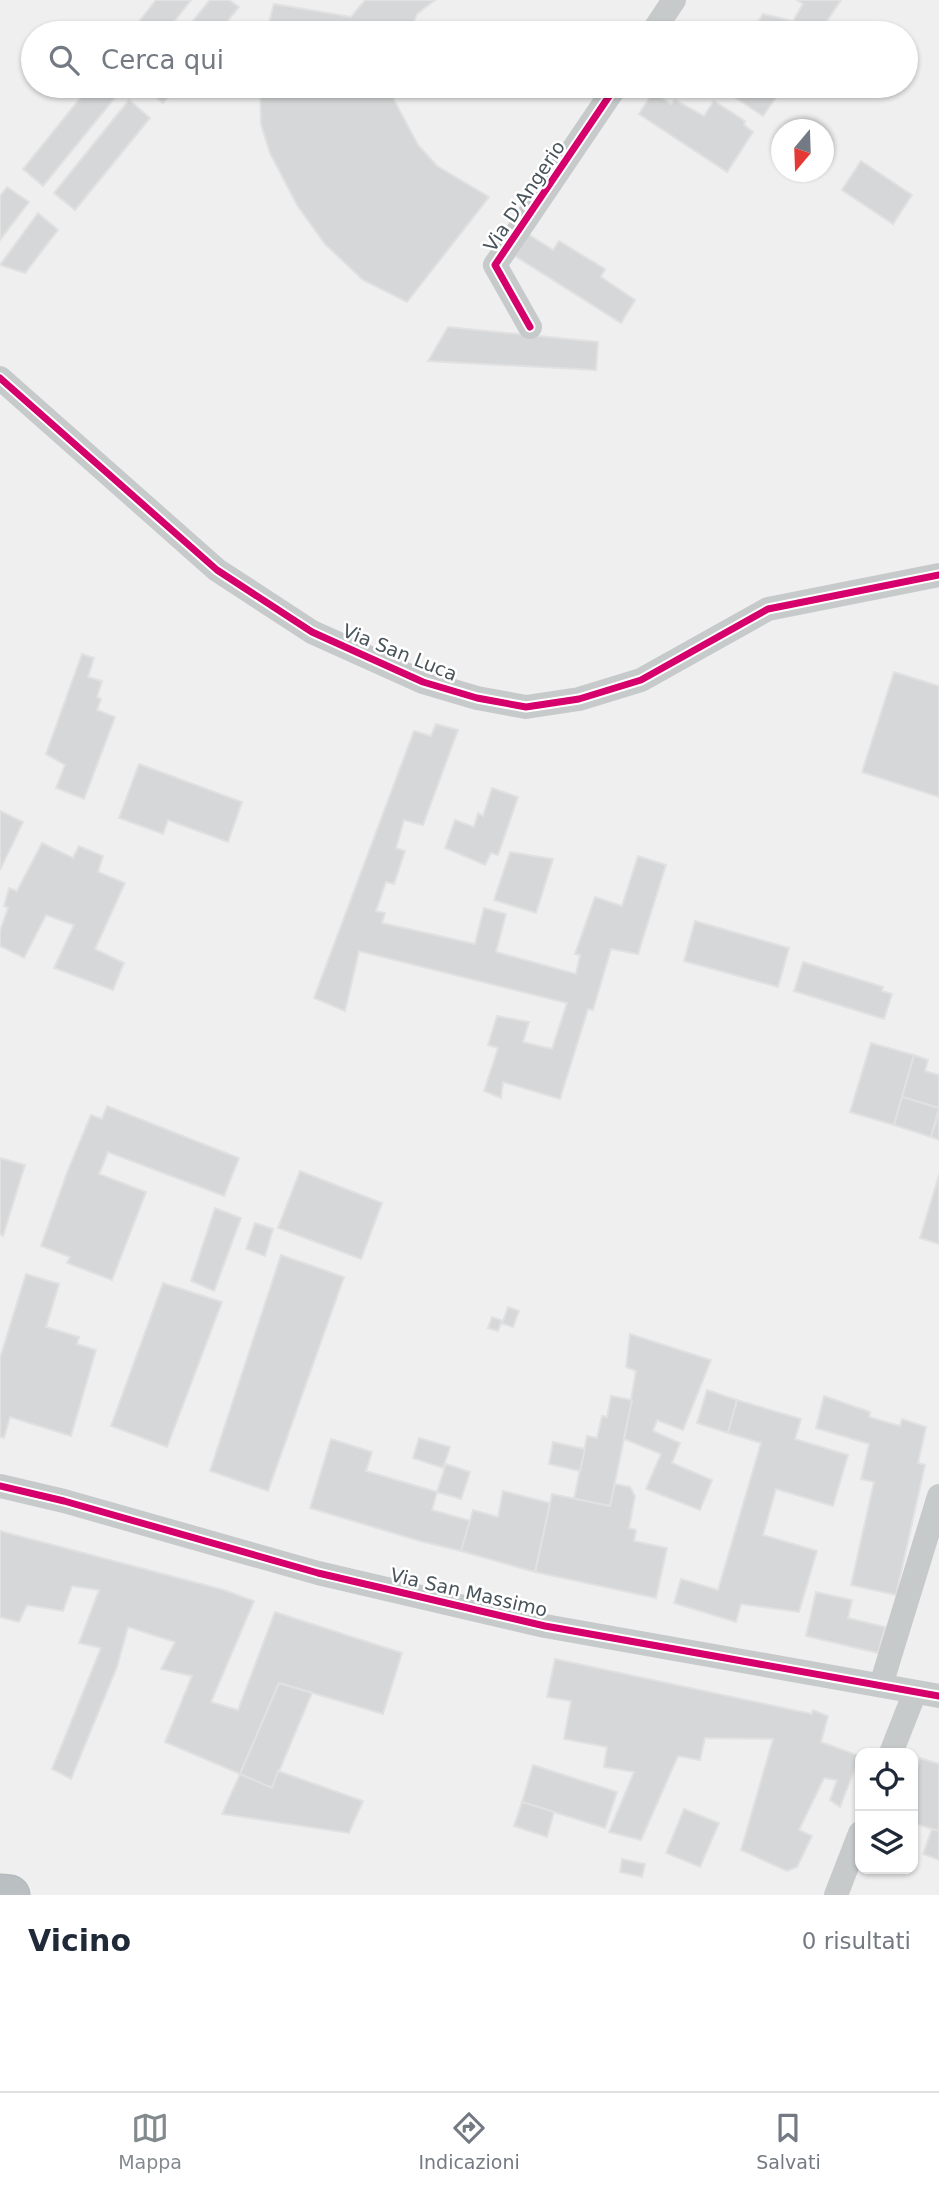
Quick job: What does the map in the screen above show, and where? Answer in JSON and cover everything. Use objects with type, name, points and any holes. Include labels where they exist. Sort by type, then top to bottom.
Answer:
[{"type":"highway","points":[[0,1894],[10,1895]]},
{"type":"street","points":[[660,21],[674,0]]},
{"type":"street","name":"Via D'Angerio","points":[[530,327],[495,265],[608,98]]},
{"type":"street","name":"Via San Luca","points":[[0,378],[217,570],[312,632],[423,682],[477,698],[526,707],[579,699],[641,680],[768,609],[939,575]]},
{"type":"street","name":"Via San Massimo","points":[[0,1486],[318,1573],[545,1626],[927,1694]]},
{"type":"street","points":[[881,1685],[939,1496]]},
{"type":"street","points":[[894,1748],[927,1694]]},
{"type":"street","points":[[836,1895],[855,1846]]},
{"type":"building","points":[[156,0],[191,0],[174,21],[139,21]]},
{"type":"building","points":[[210,0],[229,0],[239,7],[228,21],[193,21]]},
{"type":"building","points":[[365,0],[435,0],[417,14],[414,21],[269,21],[274,4],[351,17]]},
{"type":"building","points":[[797,0],[841,0],[827,21],[793,21],[803,4]]},
{"type":"building","points":[[763,14],[793,21],[759,21]]},
{"type":"building","points":[[80,98],[115,98],[43,186],[23,169]]},
{"type":"building","points":[[260,98],[394,98],[418,145],[437,166],[489,197],[407,302],[363,280],[325,244],[297,205],[270,153],[261,124]]},
{"type":"building","points":[[649,98],[662,98],[671,104],[675,100],[704,116],[714,101],[745,121],[744,125],[753,132],[727,172],[639,114]]},
{"type":"building","points":[[736,98],[776,98],[763,116]]},
{"type":"building","points":[[129,100],[150,118],[75,210],[54,193]]},
{"type":"building","points":[[861,161],[912,195],[893,224],[842,190]]},
{"type":"building","points":[[7,187],[29,202],[0,240],[0,196]]},
{"type":"building","points":[[38,213],[58,230],[25,273],[0,265]]},
{"type":"building","points":[[528,234],[553,250],[559,241],[605,269],[601,277],[635,300],[621,323],[515,256]]},
{"type":"building","points":[[448,327],[598,342],[596,370],[428,361]]},
{"type":"building","points":[[82,654],[94,658],[88,677],[102,681],[97,697],[101,699],[97,710],[115,717],[84,799],[56,788],[65,765],[46,754]]},
{"type":"building","points":[[894,672],[939,686],[939,797],[862,772]]},
{"type":"building","points":[[436,724],[458,730],[423,825],[404,820],[396,848],[405,851],[394,884],[386,882],[376,911],[385,913],[382,923],[475,944],[484,908],[506,914],[496,952],[576,974],[580,955],[575,954],[595,897],[622,906],[638,856],[666,865],[638,954],[611,949],[593,1010],[588,1009],[560,1099],[503,1082],[501,1098],[484,1091],[498,1048],[488,1045],[497,1016],[529,1022],[523,1042],[552,1049],[567,1003],[359,951],[345,1011],[314,998],[414,731],[431,736]]},
{"type":"building","points":[[139,764],[242,802],[228,842],[168,820],[163,834],[119,818]]},
{"type":"building","points":[[492,788],[518,797],[498,855],[491,853],[485,865],[445,848],[455,820],[474,827],[478,813],[483,816]]},
{"type":"building","points":[[0,811],[23,822],[0,870]]},
{"type":"building","points":[[42,843],[73,858],[79,846],[103,856],[98,872],[125,883],[95,949],[124,963],[113,990],[54,968],[74,925],[46,915],[24,958],[0,946],[0,931],[8,908],[4,906],[9,888],[17,891]]},
{"type":"building","points":[[510,852],[553,859],[536,913],[494,900]]},
{"type":"building","points":[[695,921],[789,948],[778,987],[684,961]]},
{"type":"building","points":[[803,962],[883,987],[882,991],[892,994],[884,1019],[794,991]]},
{"type":"building","points":[[871,1043],[914,1055],[894,1125],[850,1112]]},
{"type":"building","points":[[914,1055],[928,1060],[925,1071],[939,1075],[939,1108],[902,1097]]},
{"type":"building","points":[[902,1097],[939,1108],[931,1137],[894,1125]]},
{"type":"building","points":[[107,1106],[239,1158],[224,1196],[108,1152],[99,1174],[146,1192],[112,1280],[67,1263],[70,1257],[41,1246],[91,1115],[102,1119]]},
{"type":"building","points":[[939,1112],[939,1140],[931,1137]]},
{"type":"building","points":[[0,1158],[25,1165],[3,1236],[0,1234]]},
{"type":"building","points":[[300,1171],[382,1203],[361,1259],[278,1228]]},
{"type":"building","points":[[939,1175],[939,1244],[920,1238]]},
{"type":"building","points":[[215,1208],[241,1218],[214,1291],[191,1281]]},
{"type":"building","points":[[255,1223],[273,1229],[265,1256],[246,1249]]},
{"type":"building","points":[[281,1255],[344,1277],[268,1491],[210,1471]]},
{"type":"building","points":[[26,1274],[59,1284],[46,1327],[79,1337],[77,1344],[96,1350],[71,1436],[10,1417],[4,1438],[0,1437],[0,1358]]},
{"type":"building","points":[[163,1283],[222,1302],[167,1447],[111,1426]]},
{"type":"building","points":[[508,1307],[519,1311],[513,1327],[501,1323],[498,1331],[488,1328],[492,1317],[503,1321]]},
{"type":"building","points":[[630,1334],[711,1360],[683,1430],[657,1420],[653,1431],[680,1443],[672,1463],[712,1480],[700,1510],[646,1489],[661,1454],[624,1439],[636,1371],[626,1367]]},
{"type":"building","points":[[707,1390],[737,1400],[728,1433],[697,1423]]},
{"type":"building","points":[[611,1396],[632,1400],[610,1506],[574,1499],[587,1436],[597,1438],[602,1416],[607,1417]]},
{"type":"building","points":[[824,1396],[870,1412],[869,1417],[900,1426],[902,1419],[926,1427],[918,1463],[925,1465],[896,1595],[851,1585],[874,1482],[861,1479],[869,1444],[816,1428]]},
{"type":"building","points":[[737,1400],[801,1419],[795,1439],[848,1455],[833,1506],[776,1489],[763,1535],[817,1551],[799,1612],[741,1604],[736,1622],[674,1603],[681,1579],[718,1590],[761,1443],[728,1433]]},
{"type":"building","points":[[419,1438],[450,1447],[443,1468],[413,1458]]},
{"type":"building","points":[[331,1439],[372,1452],[366,1471],[437,1492],[432,1510],[471,1521],[461,1551],[310,1508]]},
{"type":"building","points":[[553,1442],[585,1449],[580,1471],[549,1464]]},
{"type":"building","points":[[446,1464],[470,1472],[461,1499],[437,1492]]},
{"type":"building","points":[[615,1484],[630,1487],[635,1496],[629,1528],[636,1530],[634,1541],[667,1548],[656,1598],[535,1572],[552,1494],[610,1506]]},
{"type":"building","points":[[503,1491],[550,1503],[535,1572],[461,1551],[473,1510],[498,1517]]},
{"type":"building","points":[[0,1531],[224,1590],[254,1601],[211,1702],[238,1710],[275,1612],[402,1653],[383,1714],[279,1683],[240,1774],[165,1742],[192,1676],[161,1669],[175,1642],[128,1627],[117,1667],[71,1779],[52,1769],[101,1648],[79,1643],[99,1590],[72,1586],[63,1611],[27,1605],[19,1622],[0,1617]]},
{"type":"building","points":[[816,1592],[852,1600],[848,1618],[885,1627],[878,1653],[806,1636]]},
{"type":"building","points":[[555,1659],[812,1714],[813,1710],[828,1716],[821,1742],[855,1754],[855,1769],[840,1807],[830,1800],[837,1780],[824,1778],[799,1830],[812,1836],[797,1867],[787,1871],[741,1850],[773,1739],[705,1738],[700,1760],[678,1756],[641,1840],[609,1832],[634,1772],[604,1767],[607,1747],[564,1739],[571,1701],[547,1697]]},
{"type":"building","points":[[279,1683],[312,1693],[272,1788],[240,1774]]},
{"type":"building","points":[[920,1758],[939,1764],[939,1831],[918,1825]]},
{"type":"building","points":[[533,1765],[617,1792],[605,1828],[522,1802]]},
{"type":"building","points":[[278,1771],[363,1801],[349,1833],[222,1814],[240,1774],[272,1788]]},
{"type":"building","points":[[522,1802],[554,1812],[547,1837],[514,1826]]},
{"type":"building","points":[[684,1809],[719,1823],[700,1867],[666,1853]]},
{"type":"building","points":[[932,1829],[939,1831],[939,1860],[923,1854]]},
{"type":"building","points":[[622,1859],[645,1864],[642,1877],[620,1872]]},
{"type":"cycle path","points":[[530,327],[495,265],[608,98]]},
{"type":"cycle path","points":[[0,378],[217,570],[312,632],[423,682],[477,698],[526,707],[579,699],[641,680],[768,609],[939,575]]},
{"type":"cycle path","points":[[0,1486],[64,1501],[318,1573],[545,1626],[939,1696]]}]
